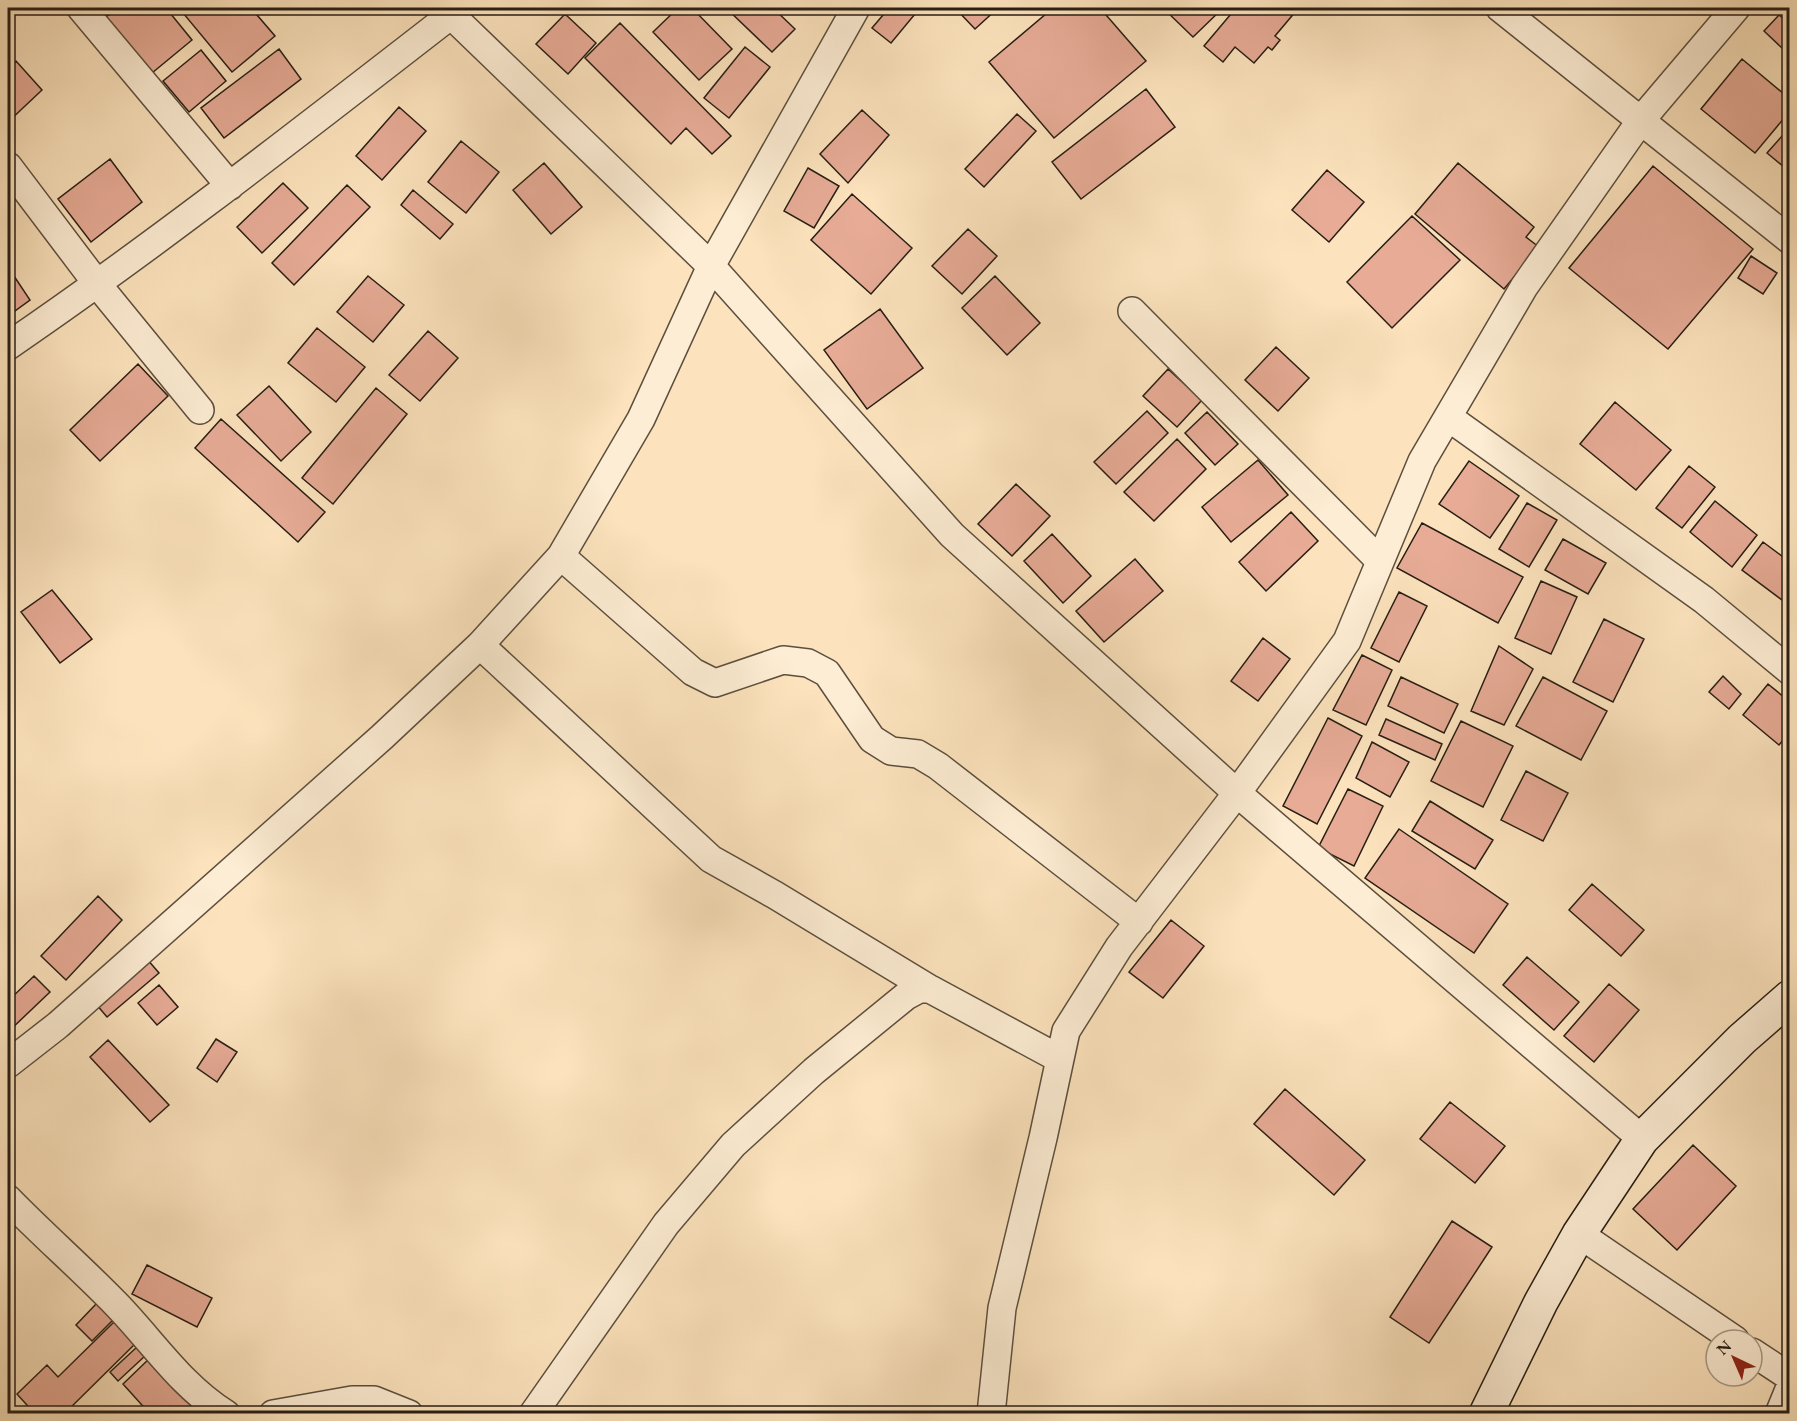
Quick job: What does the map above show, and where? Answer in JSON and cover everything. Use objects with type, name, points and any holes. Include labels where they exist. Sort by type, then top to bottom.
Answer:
[{"type":"street","points":[[81,8],[230,186]]},
{"type":"street","points":[[8,1064],[58,1025],[382,737],[480,645],[561,556],[642,419],[711,266],[856,8]]},
{"type":"street","points":[[1500,8],[1790,240]]},
{"type":"street","points":[[991,1413],[1002,1308],[1066,1031],[1119,947],[1237,793],[1347,641],[1422,461],[1524,287],[1641,120],[1736,8]]},
{"type":"street","points":[[8,346],[98,285],[230,186],[448,11],[711,266],[952,535],[1237,793],[1642,1139]]},
{"type":"street","points":[[8,166],[98,285],[200,410]]},
{"type":"street","points":[[1132,311],[1380,561]]},
{"type":"street","points":[[1448,417],[1704,600],[1790,671]]},
{"type":"street","points":[[561,556],[693,672],[715,683],[783,660],[808,663],[826,673],[872,739],[891,751],[918,754],[938,766],[1139,922]]},
{"type":"street","points":[[480,645],[711,859],[776,895],[930,989],[1060,1059]]},
{"type":"street","points":[[533,1413],[666,1224],[733,1145],[814,1071],[906,996],[919,989],[930,989]]},
{"type":"street","points":[[1486,1413],[1541,1302],[1579,1234],[1642,1139],[1742,1040],[1790,997]]},
{"type":"street","points":[[8,1199],[117,1305],[176,1373],[226,1413]]},
{"type":"street","points":[[1579,1234],[1717,1328]]},
{"type":"street","points":[[1764,1360],[1790,1377]]},
{"type":"street","points":[[1779,1413],[1790,1387]]},
{"type":"street","points":[[273,1413],[352,1400],[374,1400],[409,1413]]},
{"type":"building","points":[[118,8],[166,8],[192,40],[152,73],[106,17]]},
{"type":"building","points":[[190,8],[251,8],[275,36],[232,72],[183,13]]},
{"type":"building","points":[[678,8],[692,8],[732,49],[699,80],[653,32]]},
{"type":"building","points":[[726,8],[773,8],[795,29],[772,52]]},
{"type":"building","points":[[889,8],[920,8],[891,43],[872,28]]},
{"type":"building","points":[[955,8],[998,8],[975,29]]},
{"type":"building","points":[[1053,8],[1084,8],[1087,10],[1100,8],[1146,61],[1054,138],[989,62]]},
{"type":"building","points":[[1163,8],[1223,8],[1193,37]]},
{"type":"building","points":[[1236,8],[1292,8],[1296,11],[1275,36],[1280,40],[1272,50],[1268,47],[1254,63],[1235,47],[1223,62],[1204,46]]},
{"type":"building","points":[[565,14],[596,43],[568,74],[536,44]]},
{"type":"building","points":[[1779,15],[1790,24],[1790,40],[1782,48],[1764,31]]},
{"type":"building","points":[[620,23],[731,136],[712,154],[686,128],[671,144],[585,58]]},
{"type":"building","points":[[745,47],[770,67],[729,118],[704,98]]},
{"type":"building","points":[[279,49],[301,79],[224,138],[201,108]]},
{"type":"building","points":[[201,50],[226,81],[189,112],[163,81]]},
{"type":"building","points":[[1742,59],[1790,99],[1790,111],[1755,153],[1701,109]]},
{"type":"building","points":[[16,61],[42,90],[8,122],[8,68]]},
{"type":"building","points":[[1146,89],[1175,127],[1081,199],[1052,162]]},
{"type":"building","points":[[399,107],[426,131],[382,180],[356,156]]},
{"type":"building","points":[[862,110],[889,135],[848,183],[820,154]]},
{"type":"building","points":[[1017,114],[1036,131],[984,187],[965,169]]},
{"type":"building","points":[[1790,127],[1790,172],[1767,153]]},
{"type":"building","points":[[461,141],[499,172],[466,213],[428,182]]},
{"type":"building","points":[[110,159],[142,202],[91,242],[58,199]]},
{"type":"building","points":[[544,163],[582,207],[551,234],[513,190]]},
{"type":"building","points":[[1458,163],[1534,227],[1526,237],[1539,247],[1504,289],[1415,214]]},
{"type":"building","points":[[1653,166],[1753,249],[1668,349],[1569,268]]},
{"type":"building","points":[[808,168],[839,186],[814,228],[784,211]]},
{"type":"building","points":[[1327,170],[1364,202],[1329,242],[1292,210]]},
{"type":"building","points":[[283,183],[308,208],[262,253],[237,227]]},
{"type":"building","points":[[347,185],[370,207],[294,285],[272,263]]},
{"type":"building","points":[[413,190],[453,224],[440,239],[401,205]]},
{"type":"building","points":[[852,194],[912,248],[871,294],[811,240]]},
{"type":"building","points":[[1412,216],[1460,260],[1392,328],[1347,282]]},
{"type":"building","points":[[968,229],[997,256],[962,294],[932,266]]},
{"type":"building","points":[[1751,256],[1777,273],[1763,294],[1738,278]]},
{"type":"building","points":[[8,267],[30,300],[8,316]]},
{"type":"building","points":[[368,276],[404,305],[373,342],[337,312]]},
{"type":"building","points":[[995,276],[1040,323],[1007,355],[962,308]]},
{"type":"building","points":[[880,309],[923,368],[867,409],[824,350]]},
{"type":"building","points":[[317,328],[365,367],[336,402],[288,363]]},
{"type":"building","points":[[428,331],[458,358],[420,401],[389,375]]},
{"type":"building","points":[[1276,347],[1309,378],[1278,411],[1245,380]]},
{"type":"building","points":[[138,364],[168,396],[100,461],[70,430]]},
{"type":"building","points":[[1168,369],[1202,400],[1177,427],[1143,396]]},
{"type":"building","points":[[269,386],[311,432],[281,461],[237,415]]},
{"type":"building","points":[[376,388],[407,414],[333,504],[302,478]]},
{"type":"building","points":[[1615,402],[1671,450],[1636,490],[1580,444]]},
{"type":"building","points":[[1147,411],[1168,433],[1116,484],[1094,462]]},
{"type":"building","points":[[1207,412],[1238,444],[1215,465],[1185,433]]},
{"type":"building","points":[[221,419],[325,512],[298,542],[195,448]]},
{"type":"building","points":[[1177,439],[1206,469],[1154,521],[1124,492]]},
{"type":"building","points":[[1258,460],[1288,495],[1231,542],[1202,507]]},
{"type":"building","points":[[1469,461],[1519,496],[1490,538],[1439,504]]},
{"type":"building","points":[[1689,466],[1715,487],[1682,528],[1656,508]]},
{"type":"building","points":[[1016,484],[1050,516],[1012,556],[978,524]]},
{"type":"building","points":[[1715,501],[1757,535],[1732,567],[1690,532]]},
{"type":"building","points":[[1527,503],[1557,520],[1529,567],[1499,549]]},
{"type":"building","points":[[1291,512],[1318,541],[1266,591],[1239,562]]},
{"type":"building","points":[[1422,523],[1523,577],[1498,623],[1397,568]]},
{"type":"building","points":[[1052,534],[1091,576],[1063,603],[1024,561]]},
{"type":"building","points":[[1563,539],[1606,563],[1588,594],[1545,570]]},
{"type":"building","points":[[1763,542],[1790,562],[1790,598],[1786,603],[1742,570]]},
{"type":"building","points":[[1135,559],[1163,591],[1104,642],[1076,611]]},
{"type":"building","points":[[1541,581],[1577,597],[1551,654],[1515,638]]},
{"type":"building","points":[[52,590],[92,639],[60,663],[21,612]]},
{"type":"building","points":[[1399,592],[1427,606],[1399,662],[1371,648]]},
{"type":"building","points":[[1604,619],[1644,639],[1613,702],[1573,682]]},
{"type":"building","points":[[1263,638],[1290,659],[1258,701],[1231,681]]},
{"type":"building","points":[[1499,646],[1533,669],[1504,725],[1471,711]]},
{"type":"building","points":[[1362,655],[1392,670],[1366,725],[1333,710]]},
{"type":"building","points":[[1723,676],[1741,694],[1729,709],[1709,692]]},
{"type":"building","points":[[1401,677],[1458,704],[1444,733],[1388,706]]},
{"type":"building","points":[[1543,677],[1607,711],[1581,760],[1516,726]]},
{"type":"building","points":[[1768,684],[1790,702],[1790,732],[1779,745],[1743,715]]},
{"type":"building","points":[[1328,718],[1362,736],[1317,824],[1283,806]]},
{"type":"building","points":[[1386,719],[1442,744],[1435,760],[1379,735]]},
{"type":"building","points":[[1461,721],[1513,746],[1483,807],[1431,781]]},
{"type":"building","points":[[1372,742],[1409,762],[1390,797],[1356,778]]},
{"type":"building","points":[[1526,771],[1568,793],[1543,841],[1501,820]]},
{"type":"building","points":[[1348,789],[1383,806],[1354,866],[1318,848]]},
{"type":"building","points":[[1430,801],[1493,840],[1475,869],[1412,831]]},
{"type":"building","points":[[1399,829],[1508,904],[1474,953],[1365,878]]},
{"type":"building","points":[[1592,884],[1644,930],[1621,956],[1569,910]]},
{"type":"building","points":[[98,896],[122,920],[66,980],[41,956]]},
{"type":"building","points":[[1171,920],[1204,946],[1163,998],[1129,972]]},
{"type":"building","points":[[1527,957],[1579,1002],[1554,1030],[1503,985]]},
{"type":"building","points":[[147,959],[159,973],[107,1017],[96,1004]]},
{"type":"building","points":[[34,976],[50,992],[8,1032],[8,1001]]},
{"type":"building","points":[[1609,984],[1639,1010],[1594,1062],[1564,1036]]},
{"type":"building","points":[[159,985],[178,1007],[157,1025],[138,1003]]},
{"type":"building","points":[[216,1039],[237,1052],[217,1082],[197,1068]]},
{"type":"building","points":[[108,1040],[169,1105],[150,1122],[90,1057]]},
{"type":"building","points":[[1285,1089],[1365,1160],[1334,1195],[1254,1124]]},
{"type":"building","points":[[1450,1102],[1505,1146],[1475,1183],[1420,1139]]},
{"type":"building","points":[[1693,1145],[1736,1186],[1677,1250],[1633,1209]]},
{"type":"building","points":[[1452,1221],[1492,1247],[1429,1343],[1390,1317]]},
{"type":"building","points":[[147,1265],[212,1298],[197,1327],[132,1294]]},
{"type":"building","points":[[97,1303],[114,1319],[92,1341],[76,1325]]},
{"type":"building","points":[[116,1320],[138,1341],[64,1414],[35,1414],[17,1394],[47,1365],[58,1377]]},
{"type":"building","points":[[138,1346],[146,1355],[118,1381],[110,1372]]},
{"type":"building","points":[[151,1357],[203,1414],[150,1414],[123,1384]]}]
